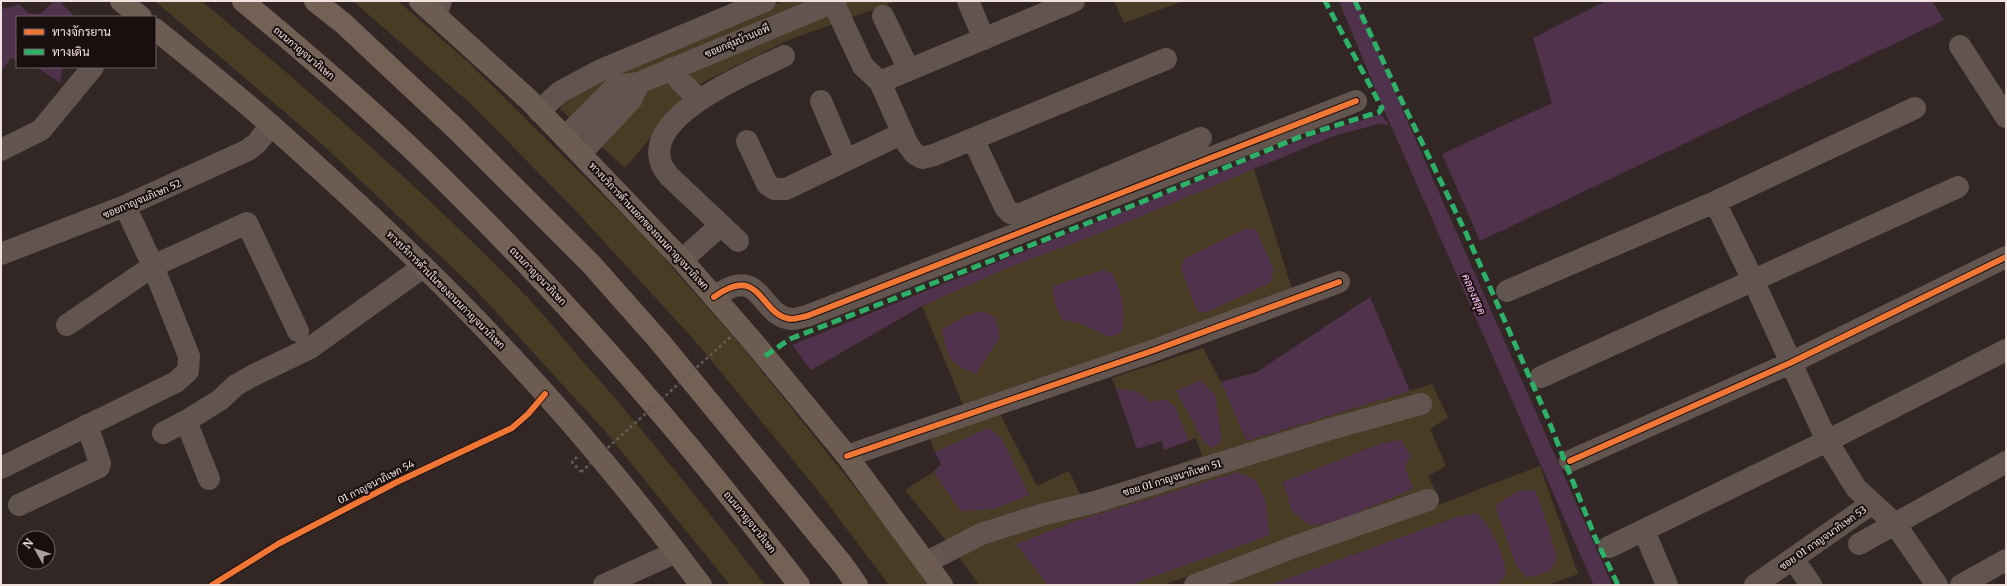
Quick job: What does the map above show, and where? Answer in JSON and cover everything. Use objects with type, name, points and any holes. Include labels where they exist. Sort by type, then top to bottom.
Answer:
[{"type":"highway","name":"ถนนกาญจนาภิเษก","points":[[243,1],[328,72],[443,178],[552,290],[645,395],[750,520],[799,585]]},
{"type":"highway","points":[[315,1],[343,23],[457,130],[591,264],[660,342],[843,565],[857,585]]},
{"type":"main road","points":[[121,1],[140,16]]},
{"type":"main road","name":"ทางบริการด้านนอกของถนนกาญจนาภิเษก","points":[[433,5],[581,153],[682,260],[755,344],[847,456],[927,562],[942,585]]},
{"type":"main road","name":"ทางบริการด้านในของถนนกาญจนาภิเษก","points":[[156,30],[271,125],[374,219],[521,367],[639,505],[699,584]]},
{"type":"street","points":[[539,111],[560,92],[599,71],[765,1]]},
{"type":"street","points":[[968,1],[984,38]]},
{"type":"street","points":[[834,2],[863,66],[880,82],[903,133],[915,154],[922,158],[973,139],[1166,59]]},
{"type":"street","name":"ซอยกลุ่มบ้านเอพี","points":[[565,137],[616,86],[639,82],[834,2]]},
{"type":"street","points":[[880,82],[1066,3]]},
{"type":"street","points":[[883,16],[909,70]]},
{"type":"street","points":[[1960,46],[2006,117]]},
{"type":"street","points":[[738,241],[669,176],[660,163],[659,147],[668,130],[680,115],[699,99],[784,56]]},
{"type":"street","points":[[1,150],[41,130],[92,68]]},
{"type":"street","points":[[672,68],[680,81],[699,99]]},
{"type":"street","points":[[581,153],[631,100],[639,82]]},
{"type":"street","points":[[714,297],[729,287],[742,285],[750,288],[784,317],[792,319],[807,316],[1356,101]]},
{"type":"street","points":[[821,102],[846,160]]},
{"type":"street","points":[[1507,291],[1715,202],[1915,108]]},
{"type":"street","name":"ซอยกาญจนภิเษก 52","points":[[1,254],[125,206],[248,150],[257,143],[271,125]]},
{"type":"street","points":[[746,142],[767,184],[774,189],[786,189],[903,133]]},
{"type":"street","points":[[973,139],[1004,207],[1010,213],[1018,215],[1201,138]]},
{"type":"street","points":[[1541,377],[1958,187]]},
{"type":"street","points":[[1715,202],[1753,280],[1827,441],[1856,488],[1871,504],[1895,524],[1937,585]]},
{"type":"street","points":[[1,468],[176,382],[188,371],[188,356],[153,266],[125,206]]},
{"type":"street","points":[[67,325],[153,266],[247,223],[298,331]]},
{"type":"street","points":[[682,260],[721,225]]},
{"type":"street","points":[[1570,461],[1790,363],[2006,257]]},
{"type":"street","points":[[163,433],[220,400],[236,385],[310,348],[423,267]]},
{"type":"street","points":[[847,456],[1152,351],[1340,282]]},
{"type":"street","points":[[1609,547],[1827,441],[2006,350]]},
{"type":"street","name":"ซอย 01 กาญจนากิเษก 51","points":[[927,562],[982,534],[1041,515],[1095,502],[1327,430],[1421,404]]},
{"type":"street","points":[[186,421],[209,479]]},
{"type":"street","points":[[19,505],[97,470],[100,463],[87,425]]},
{"type":"street","points":[[1859,544],[2006,462]]},
{"type":"street","points":[[1195,585],[1294,547],[1428,500]]},
{"type":"street","name":"ซอย 01 กาญจนากิเษก 53","points":[[1755,585],[1794,560],[1871,504]]},
{"type":"street","points":[[1644,531],[1667,585]]},
{"type":"street","points":[[604,585],[676,552]]},
{"type":"street","points":[[1794,560],[1811,585]]},
{"type":"street","points":[[1961,585],[2006,560]]},
{"type":"path","points":[[581,472],[747,322]]},
{"type":"shaded area","points":[[54,1],[61,1],[74,16],[16,16],[16,60],[11,58],[1,71],[1,7],[5,9],[19,4],[28,13],[40,14]]},
{"type":"shaded area","points":[[155,1],[202,1],[369,145],[450,220],[548,320],[651,441],[765,585],[730,585],[605,431],[474,288],[323,145]]},
{"type":"shaded area","points":[[353,1],[398,1],[467,61],[647,239],[745,350],[921,570],[930,585],[889,585],[816,488],[697,343],[575,210],[472,105]]},
{"type":"shaded area","points":[[783,1],[897,1],[786,41],[692,88],[625,168],[560,109],[568,97],[596,79]]},
{"type":"shaded area","points":[[1114,1],[1183,1],[1124,23]]},
{"type":"shaded area","points":[[1606,1],[1932,1],[1944,20],[1480,241],[1442,154],[1552,103],[1533,38]]},
{"type":"shaded area","points":[[38,68],[63,68],[60,83]]},
{"type":"shaded area","points":[[1381,114],[1389,125],[1378,124],[1331,137],[1115,227],[1005,269],[922,306],[811,370],[792,345],[1303,139]]},
{"type":"shaded area","points":[[1254,169],[1292,289],[964,407],[922,306],[1005,269],[1115,227]],"holes":[[[1079,323],[1122,332],[1110,337]]]},
{"type":"shaded area","points":[[1247,228],[1256,230],[1274,270],[1270,283],[1207,312],[1199,312],[1194,303],[1181,268],[1184,259]]},
{"type":"shaded area","points":[[1104,270],[1113,274],[1121,296],[1124,316],[1122,332],[1110,337],[1079,323],[1062,320],[1055,303],[1052,286]]},
{"type":"shaded area","points":[[1370,297],[1410,391],[1247,441],[1221,382],[1257,372]]},
{"type":"shaded area","points":[[983,311],[995,317],[1000,337],[976,374],[959,366],[950,358],[942,329],[968,315]]},
{"type":"shaded area","points":[[1203,348],[1221,382],[1247,441],[1432,384],[1448,417],[1430,429],[1446,466],[1428,476],[1437,493],[1162,585],[1130,585],[1270,535],[1016,544],[1048,585],[979,585],[958,555],[905,490],[933,472],[961,511],[1029,495],[1002,439],[988,428],[935,452],[929,437],[999,412],[1037,486],[1069,471],[1081,496],[1202,456],[1196,438],[1189,441],[1175,407],[1165,399],[1150,402],[1137,391],[1116,389],[1112,378]],"holes":[[[1200,381],[1215,395],[1222,441],[1176,391]],[[1401,440],[1405,466],[1413,489],[1292,511],[1283,482],[1382,443]]]},
{"type":"shaded area","points":[[1201,380],[1215,395],[1222,441],[1212,448],[1204,442],[1176,391]]},
{"type":"shaded area","points":[[1116,389],[1137,391],[1150,402],[1165,399],[1175,407],[1189,441],[1164,450],[1162,441],[1137,449]]},
{"type":"shaded area","points":[[988,428],[1002,439],[1029,495],[994,509],[961,511],[933,472],[941,464],[935,452]]},
{"type":"shaded area","points":[[1401,440],[1411,456],[1405,466],[1413,489],[1333,523],[1309,525],[1292,511],[1283,482],[1382,443]]},
{"type":"shaded area","points":[[1540,466],[1578,574],[1548,585],[1497,585],[1506,575],[1457,517],[1270,585],[1221,585],[1357,536]]},
{"type":"shaded area","points":[[1238,472],[1255,480],[1265,499],[1270,535],[1130,585],[1048,585],[1016,544],[1073,522]]},
{"type":"shaded area","points":[[1535,490],[1549,529],[1557,559],[1548,572],[1527,578],[1516,565],[1495,506],[1516,492]]},
{"type":"shaded area","points":[[1476,513],[1492,533],[1503,558],[1506,575],[1497,585],[1270,585],[1457,517]]},
{"type":"waterway","name":"คลองสลุด","points":[[1348,1],[1395,114],[1603,585]]},
{"type":"marked path","points":[[765,356],[790,339],[1139,203],[1302,136],[1379,112],[1382,108],[1325,1]]},
{"type":"marked path","points":[[1355,1],[1466,233],[1548,419],[1595,537],[1618,585]]},
{"type":"cycle path","points":[[714,297],[730,288],[742,285],[751,288],[780,316],[791,319],[807,316],[1356,101]]},
{"type":"cycle path","points":[[1570,461],[1790,363],[2006,257]]},
{"type":"cycle path","points":[[847,456],[1152,351],[1339,282]]},
{"type":"cycle path","name":"01 กาญจนาภิเษก 54","points":[[212,585],[278,544],[397,482],[512,428],[528,414],[545,394]]}]
